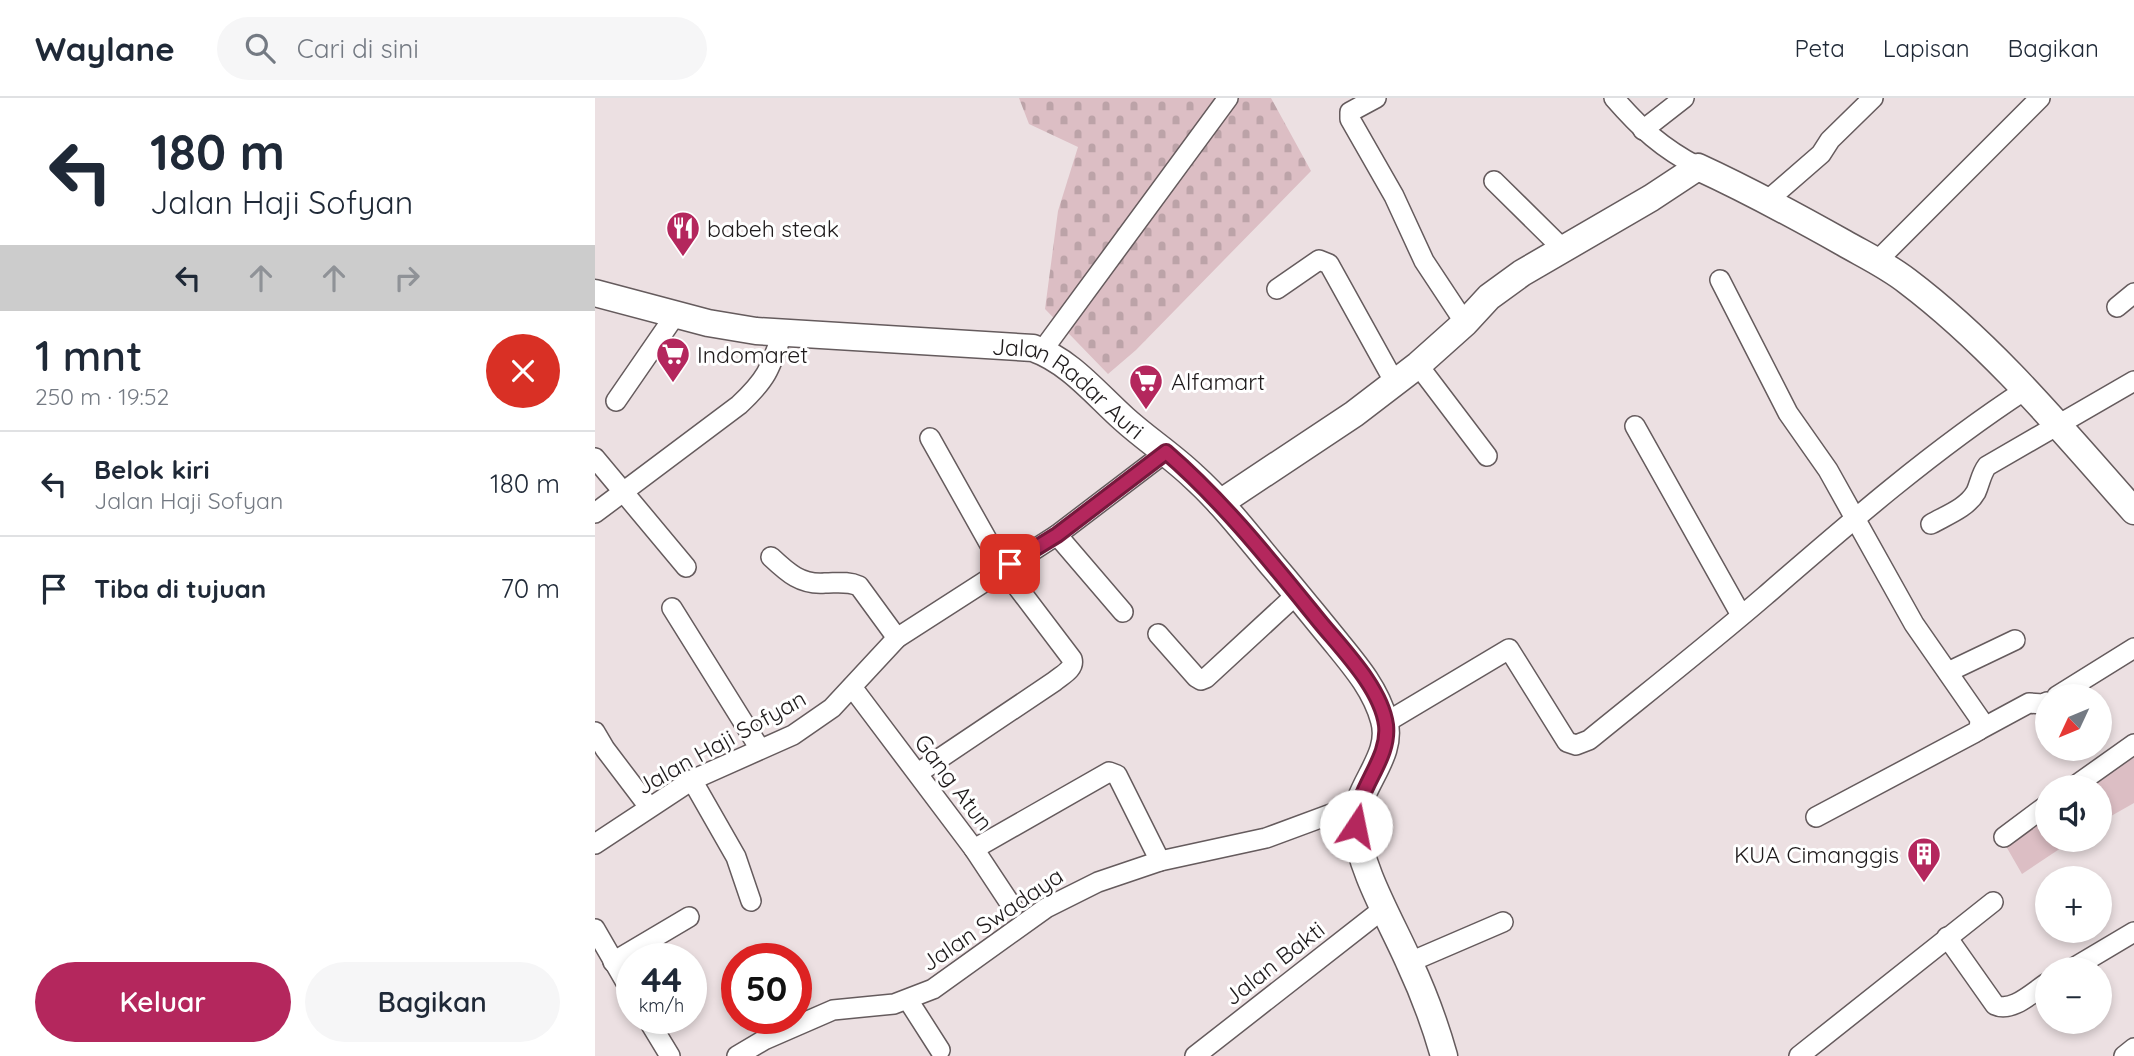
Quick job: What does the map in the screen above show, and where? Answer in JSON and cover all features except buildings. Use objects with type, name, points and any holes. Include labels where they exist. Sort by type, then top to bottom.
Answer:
[{"type":"main road","points":[[1220,503],[1354,414],[1395,383],[1465,323],[1489,297],[1522,272],[1651,198],[1698,167],[1768,200],[1893,271],[1925,295],[2025,390],[2134,511]]},
{"type":"main road","name":"Jalan Radar Auri","points":[[595,293],[724,326],[782,334],[1020,346],[1042,351],[1059,360],[1125,420],[1166,452],[1220,503],[1361,673],[1376,699],[1385,723],[1385,743],[1383,753],[1358,804],[1358,835],[1383,909],[1410,962],[1444,1056]]},
{"type":"street","points":[[1042,351],[1228,98]]},
{"type":"street","points":[[1376,98],[1356,107],[1350,112],[1350,119],[1394,196],[1424,261],[1465,323]]},
{"type":"street","points":[[1614,98],[1643,130],[1664,148],[1698,167]]},
{"type":"street","points":[[1643,130],[1683,98]]},
{"type":"street","points":[[1768,200],[1821,153],[1830,140],[1873,98]]},
{"type":"street","points":[[1876,262],[2040,98]]},
{"type":"street","points":[[1494,181],[1562,248]]},
{"type":"street","points":[[1277,289],[1319,260],[1329,264],[1395,383]]},
{"type":"street","points":[[1720,280],[1788,413],[1828,470],[1914,624],[1980,719],[1979,730]]},
{"type":"street","points":[[2117,307],[2134,293]]},
{"type":"street","points":[[616,401],[677,314]]},
{"type":"street","points":[[595,513],[739,405],[756,389],[770,370],[782,334]]},
{"type":"street","points":[[1418,365],[1487,456]]},
{"type":"street","points":[[1931,524],[1965,505],[1978,488],[1982,472],[1987,466],[2134,381]]},
{"type":"street","points":[[1385,723],[1509,649],[1567,742],[1576,745],[1589,740],[1855,518],[1981,419],[2025,390]]},
{"type":"street","points":[[1635,426],[1741,615]]},
{"type":"street","points":[[918,774],[1072,667],[1072,659],[1003,568],[930,439]]},
{"type":"street","name":"Jalan Haji Sofyan","points":[[595,844],[692,780],[793,735],[832,708],[897,638],[1057,535],[1166,452]]},
{"type":"street","points":[[595,458],[686,567]]},
{"type":"street","points":[[1057,535],[1123,612]]},
{"type":"street","points":[[771,557],[793,577],[813,584],[840,582],[859,586],[897,638]]},
{"type":"street","points":[[1158,634],[1201,680],[1297,594]]},
{"type":"street","points":[[672,608],[760,749]]},
{"type":"street","points":[[1948,672],[2015,640]]},
{"type":"street","points":[[2076,684],[2134,648]]},
{"type":"street","name":"Gang Atun","points":[[852,687],[974,849],[1013,908]]},
{"type":"street","points":[[1816,817],[2029,703],[2035,704]]},
{"type":"street","points":[[595,732],[604,749],[649,807]]},
{"type":"street","points":[[2090,775],[2134,744]]},
{"type":"street","points":[[974,849],[1109,772],[1118,775],[1160,861]]},
{"type":"street","points":[[692,780],[736,857],[751,901]]},
{"type":"street","name":"Jalan Swadaya","points":[[737,1056],[764,1040],[833,1010],[894,1004],[933,989],[1046,908],[1098,881],[1160,861],[1266,838],[1358,804]]},
{"type":"street","points":[[2004,837],[2035,814]]},
{"type":"street","points":[[1799,1056],[1993,902]]},
{"type":"street","name":"Jalan Bakti","points":[[1195,1056],[1383,909]]},
{"type":"street","points":[[613,962],[689,917]]},
{"type":"street","points":[[1410,962],[1503,922]]},
{"type":"street","points":[[595,929],[616,967]]},
{"type":"street","points":[[2092,957],[2134,932]]},
{"type":"street","points":[[1947,937],[1995,1005],[2002,1008],[2010,1006],[2035,990]]},
{"type":"street","points":[[908,1000],[940,1050]]},
{"type":"street","points":[[657,1034],[670,1056]]},
{"type":"street","points":[[2124,1056],[2134,1048]]},
{"type":"green space","points":[[1019,98],[1271,98],[1311,171],[1136,350],[1108,374],[1045,309],[1058,211],[1078,147],[1029,124]]},
{"type":"green space","points":[[2134,755],[2134,803],[2112,815],[2112,775],[2103,775]]},
{"type":"green space","points":[[2035,813],[2035,852],[2055,852],[2022,874],[1999,834]]},
{"type":"place","name":"babeh steak","points":[[683,258]]},
{"type":"place","name":"Indomaret","points":[[673,384]]},
{"type":"place","name":"Alfamart","points":[[1146,411]]},
{"type":"place","name":"KUA Cimanggis","points":[[1924,884]]},
{"type":"route","points":[[1010,564],[1057,535],[1166,452],[1220,503],[1361,673],[1376,699],[1385,723],[1385,743],[1383,753],[1358,804],[1356,826]]}]
